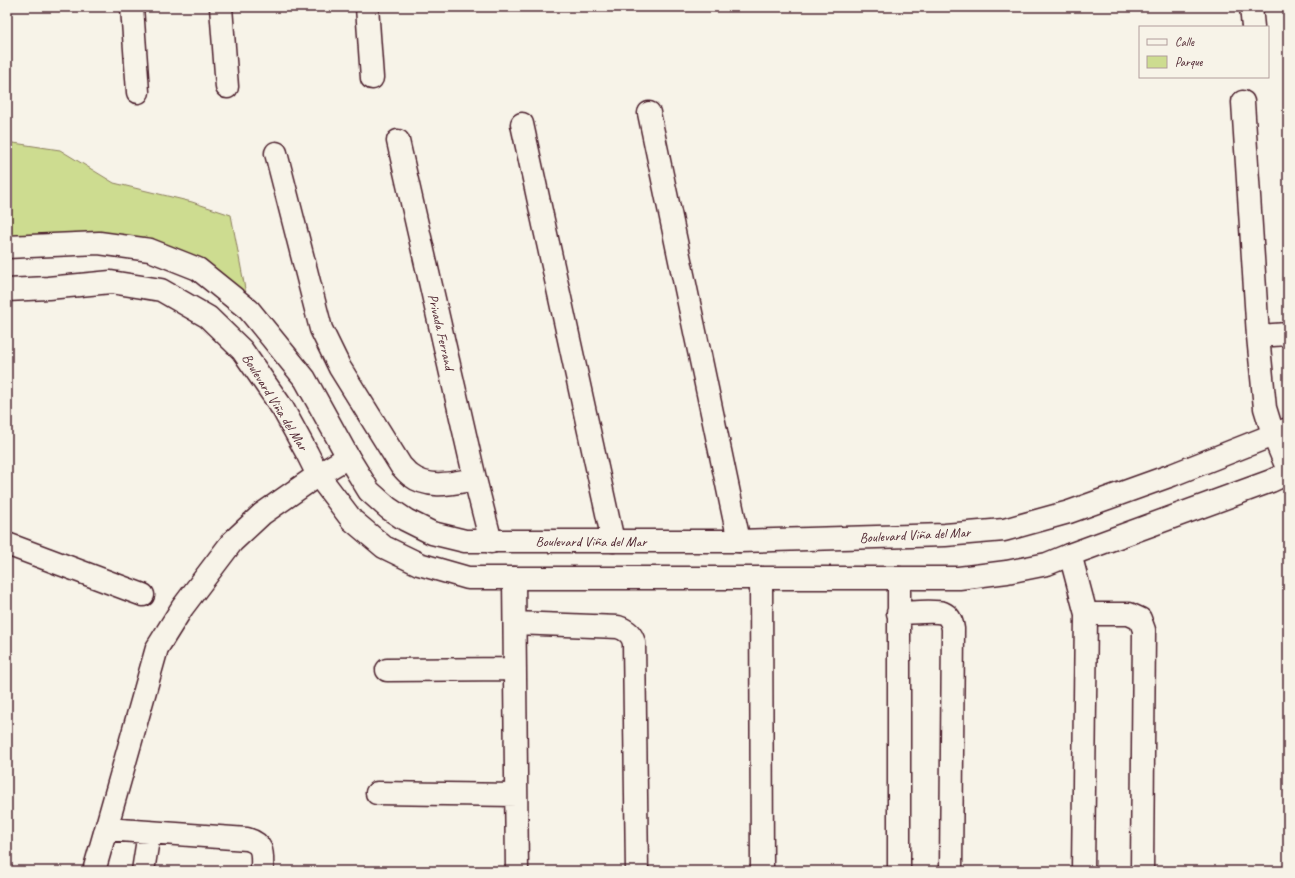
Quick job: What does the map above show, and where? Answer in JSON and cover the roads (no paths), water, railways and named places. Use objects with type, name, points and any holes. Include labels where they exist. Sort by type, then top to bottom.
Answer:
[{"type":"street","points":[[132,7],[138,92]]},
{"type":"street","points":[[221,7],[227,87]]},
{"type":"street","points":[[367,7],[372,78]]},
{"type":"street","points":[[1251,7],[1253,26]]},
{"type":"street","points":[[1243,102],[1258,336],[1265,408],[1281,431],[1288,472]]},
{"type":"street","points":[[649,113],[739,542]]},
{"type":"street","points":[[522,124],[613,541]]},
{"type":"street","name":"Privada Ferrand","points":[[398,141],[488,532]]},
{"type":"street","points":[[276,153],[321,329],[340,368],[401,466],[410,475],[425,483],[446,484],[475,479]]},
{"type":"street","name":"Boulevard Viña del Mar","points":[[7,247],[99,243],[150,250],[198,269],[249,310],[305,379],[348,458],[369,491],[388,508],[406,520],[432,533],[465,541],[488,532],[613,541],[739,542],[945,534],[1004,530],[1076,509],[1172,475],[1281,431]]},
{"type":"street","name":"Boulevard Viña del Mar","points":[[7,290],[111,282],[162,290],[208,316],[242,350],[283,409],[308,453],[318,475],[352,520],[384,547],[419,564],[468,578],[958,578],[1007,572],[1047,564],[1271,481],[1288,472]]},
{"type":"street","points":[[1258,336],[1288,334]]},
{"type":"street","points":[[94,871],[158,648],[182,608],[232,542],[262,514],[318,475],[348,458]]},
{"type":"street","points":[[7,544],[143,595]]},
{"type":"street","points":[[1069,555],[1086,614],[1083,871]]},
{"type":"street","points":[[514,578],[517,871]]},
{"type":"street","points":[[761,578],[762,871]]},
{"type":"street","points":[[899,578],[900,871]]},
{"type":"street","points":[[898,613],[944,613],[952,622],[951,871]]},
{"type":"street","points":[[1086,614],[1129,614],[1140,619],[1144,630],[1142,871]]},
{"type":"street","points":[[515,623],[618,627],[629,632],[633,637],[637,871]]},
{"type":"street","points":[[387,670],[515,669]]},
{"type":"street","points":[[377,793],[516,795]]},
{"type":"street","points":[[106,829],[247,839],[258,844],[261,849],[262,871]]},
{"type":"street","points":[[143,871],[149,832]]}]
